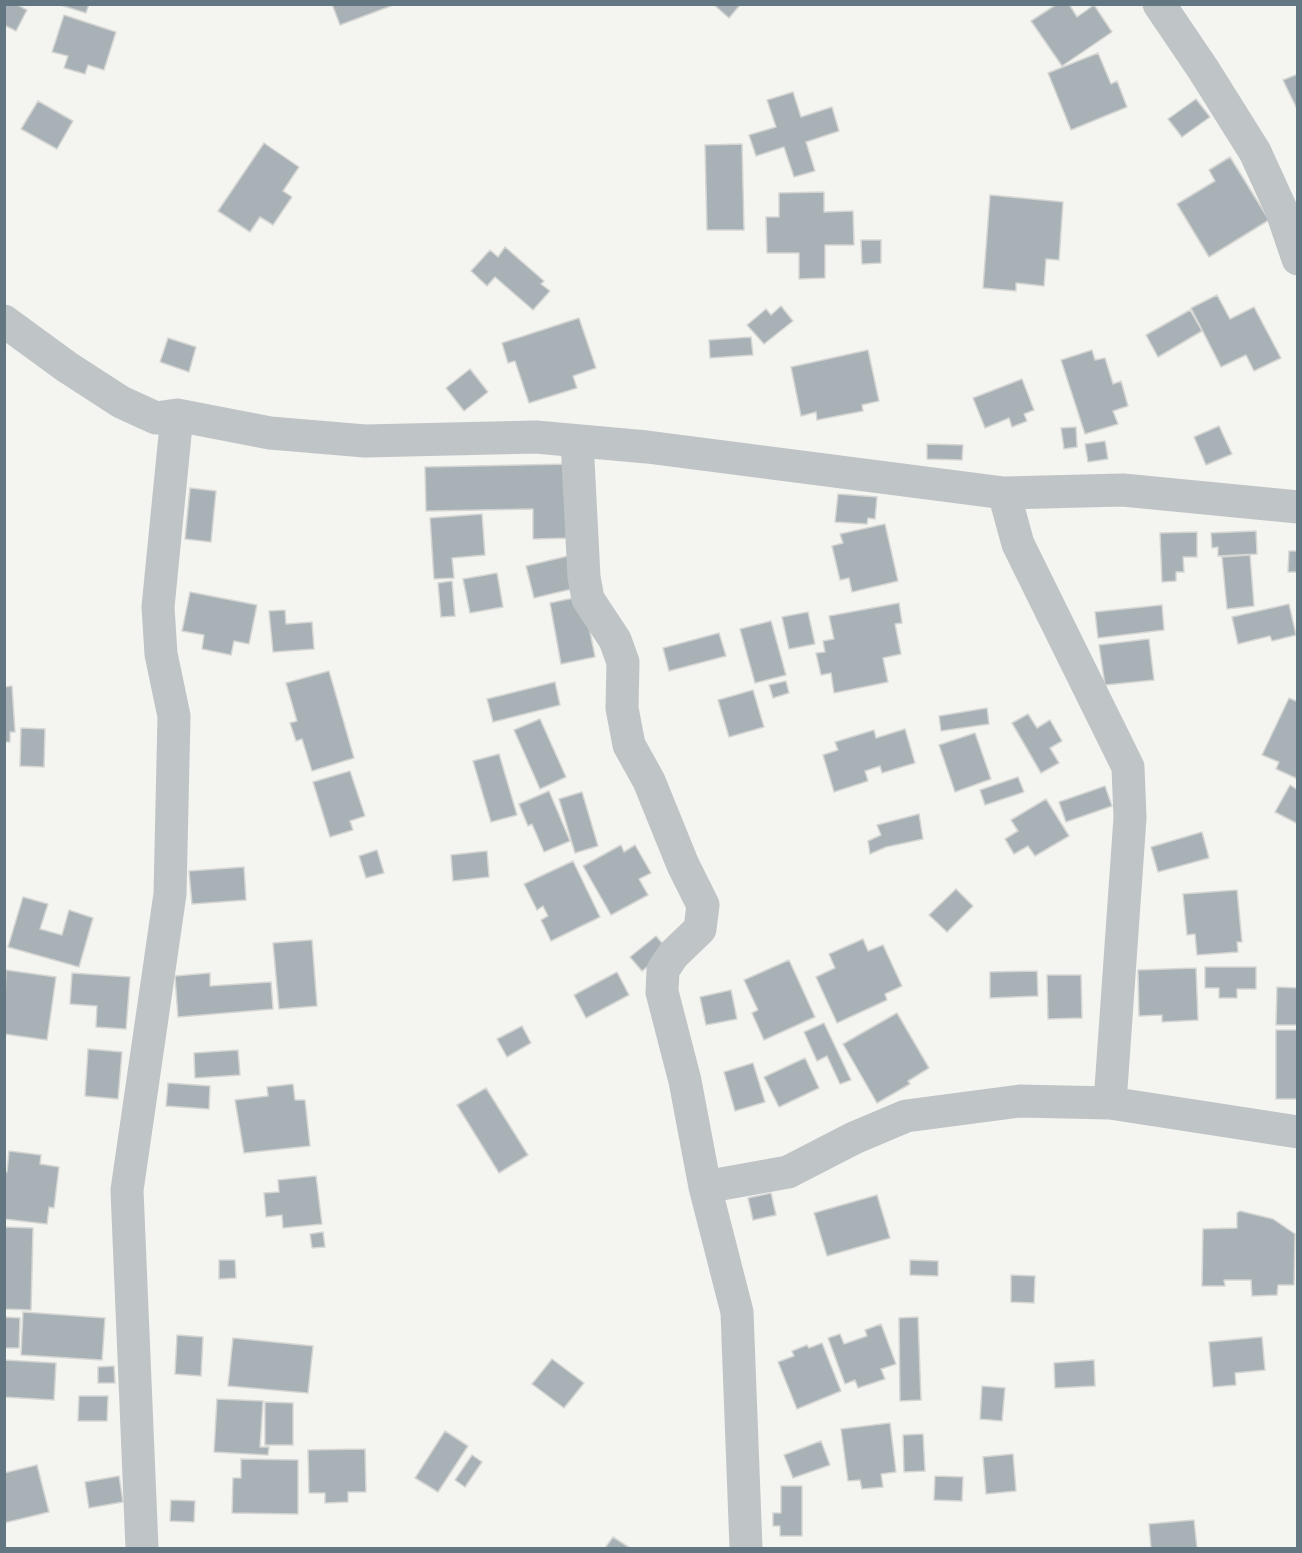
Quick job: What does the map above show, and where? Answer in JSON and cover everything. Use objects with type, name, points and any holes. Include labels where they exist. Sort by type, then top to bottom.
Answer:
[{"type":"street","points":[[1159,4],[1255,152],[1281,209],[1298,259]]},
{"type":"street","points":[[4,321],[67,367],[121,402],[156,418],[177,415],[270,433],[364,441],[536,437],[647,447],[1004,493],[1123,490],[1298,507]]},
{"type":"street","points":[[142,1548],[127,1190],[170,894],[174,716],[161,654],[158,608],[177,415]]},
{"type":"street","points":[[577,441],[584,577],[588,599],[615,640],[623,662],[622,708],[629,745],[649,781],[683,865],[703,905],[700,929],[673,955],[663,970],[662,992],[685,1080],[705,1187],[737,1312],[746,1548]]},
{"type":"street","points":[[1004,493],[1018,544],[1128,767],[1130,818],[1110,1103]]},
{"type":"street","points":[[705,1187],[788,1172],[854,1137],[906,1116],[1020,1101],[1110,1103],[1298,1132]]},
{"type":"building","points":[[4,4],[16,4],[27,10],[16,31],[4,25]]},
{"type":"building","points":[[57,4],[89,4],[86,13]]},
{"type":"building","points":[[332,4],[391,4],[391,6],[340,25]]},
{"type":"building","points":[[713,4],[741,4],[729,18]]},
{"type":"building","points":[[1057,4],[1069,4],[1077,17],[1094,5],[1112,32],[1062,66],[1031,21]]},
{"type":"building","points":[[64,15],[116,32],[104,70],[88,65],[85,74],[64,68],[68,56],[52,52]]},
{"type":"building","points":[[1098,53],[1111,84],[1117,81],[1127,107],[1071,130],[1048,73]]},
{"type":"building","points":[[1298,74],[1298,109],[1297,109],[1283,80]]},
{"type":"building","points":[[793,92],[801,117],[832,107],[839,131],[806,142],[815,171],[794,177],[784,147],[756,156],[749,135],[776,127],[767,100]]},
{"type":"building","points":[[1196,99],[1210,117],[1182,137],[1168,119]]},
{"type":"building","points":[[38,101],[73,121],[57,149],[21,129]]},
{"type":"building","points":[[264,143],[299,167],[283,191],[292,197],[273,225],[260,217],[250,232],[218,211]]},
{"type":"building","points":[[742,144],[744,230],[707,230],[705,145]]},
{"type":"building","points":[[1230,157],[1269,220],[1209,257],[1177,204],[1215,181],[1209,170]]},
{"type":"building","points":[[824,192],[824,212],[853,211],[854,245],[825,245],[825,278],[799,279],[799,253],[767,253],[766,217],[779,217],[779,193]]},
{"type":"building","points":[[990,195],[1063,202],[1059,260],[1046,259],[1044,286],[1016,283],[1016,291],[983,288]]},
{"type":"building","points":[[861,240],[881,240],[881,263],[862,264]]},
{"type":"building","points":[[505,247],[544,281],[541,284],[550,291],[533,310],[495,277],[487,286],[471,271],[490,250],[498,257]]},
{"type":"building","points":[[1217,295],[1230,319],[1254,307],[1281,358],[1254,371],[1246,355],[1221,367],[1191,308]]},
{"type":"building","points":[[781,306],[793,321],[764,344],[747,325],[766,309],[771,315]]},
{"type":"building","points":[[1190,310],[1202,331],[1158,357],[1146,335]]},
{"type":"building","points":[[579,318],[596,368],[573,376],[577,388],[529,403],[515,361],[508,363],[502,343]]},
{"type":"building","points":[[751,337],[753,355],[710,358],[709,340]]},
{"type":"building","points":[[168,338],[196,347],[189,372],[160,362]]},
{"type":"building","points":[[868,350],[879,401],[862,405],[863,411],[817,420],[816,412],[801,416],[791,367]]},
{"type":"building","points":[[1092,350],[1095,360],[1105,358],[1113,384],[1121,381],[1128,406],[1113,411],[1118,424],[1085,434],[1061,360]]},
{"type":"building","points":[[470,369],[488,392],[464,411],[446,388]]},
{"type":"building","points":[[1022,379],[1034,410],[1024,414],[1027,421],[1012,427],[1009,418],[985,428],[973,398]]},
{"type":"building","points":[[1219,426],[1232,454],[1206,465],[1194,437]]},
{"type":"building","points":[[1076,427],[1077,447],[1064,449],[1061,428]]},
{"type":"building","points":[[1105,441],[1108,459],[1088,462],[1085,444]]},
{"type":"building","points":[[927,444],[963,445],[962,460],[927,459]]},
{"type":"building","points":[[570,464],[572,538],[533,539],[533,509],[426,511],[425,467]]},
{"type":"building","points":[[190,488],[216,491],[211,542],[185,539]]},
{"type":"building","points":[[838,494],[877,497],[875,519],[868,518],[867,524],[835,522]]},
{"type":"building","points":[[482,514],[485,555],[452,558],[454,578],[434,579],[430,518]]},
{"type":"building","points":[[885,524],[898,581],[852,592],[849,578],[840,580],[832,546],[843,543],[840,534]]},
{"type":"building","points":[[1256,531],[1257,554],[1218,556],[1218,547],[1212,548],[1211,533]]},
{"type":"building","points":[[1197,532],[1197,557],[1183,557],[1184,572],[1176,572],[1176,581],[1162,582],[1160,533]]},
{"type":"building","points":[[1289,551],[1298,551],[1298,572],[1288,572]]},
{"type":"building","points":[[1250,555],[1254,606],[1227,609],[1222,557]]},
{"type":"building","points":[[568,556],[576,588],[534,598],[526,566]]},
{"type":"building","points":[[497,573],[503,607],[470,613],[463,579]]},
{"type":"building","points":[[452,581],[455,616],[441,617],[438,583]]},
{"type":"building","points":[[190,592],[257,605],[249,644],[234,641],[231,655],[202,649],[204,635],[182,631]]},
{"type":"building","points":[[583,596],[595,657],[561,664],[550,603]]},
{"type":"building","points":[[899,603],[902,623],[895,624],[901,654],[883,658],[888,682],[834,693],[831,673],[821,675],[816,653],[825,652],[823,641],[834,639],[829,616]]},
{"type":"building","points":[[1289,604],[1296,635],[1272,641],[1270,636],[1238,644],[1232,617]]},
{"type":"building","points":[[1162,605],[1164,630],[1098,638],[1095,612]]},
{"type":"building","points":[[285,610],[286,624],[312,622],[314,649],[273,652],[269,611]]},
{"type":"building","points":[[808,612],[815,644],[789,649],[782,617]]},
{"type":"building","points":[[771,621],[786,675],[755,683],[740,629]]},
{"type":"building","points":[[719,633],[726,656],[669,671],[663,648]]},
{"type":"building","points":[[1149,639],[1154,680],[1105,685],[1099,645]]},
{"type":"building","points":[[329,671],[354,758],[312,771],[302,739],[296,741],[290,723],[297,721],[286,683]]},
{"type":"building","points":[[786,681],[789,693],[773,698],[769,685]]},
{"type":"building","points":[[555,682],[560,705],[493,722],[487,699]]},
{"type":"building","points":[[12,686],[15,732],[10,732],[10,742],[4,742],[4,687]]},
{"type":"building","points":[[753,690],[764,727],[729,737],[718,700]]},
{"type":"building","points":[[1289,698],[1298,702],[1298,779],[1276,769],[1279,762],[1262,755]]},
{"type":"building","points":[[987,708],[989,724],[941,731],[939,716]]},
{"type":"building","points":[[1028,714],[1037,728],[1050,720],[1062,741],[1050,748],[1059,763],[1041,773],[1012,723]]},
{"type":"building","points":[[540,719],[566,777],[540,789],[514,730]]},
{"type":"building","points":[[21,728],[45,729],[44,767],[20,766]]},
{"type":"building","points":[[905,729],[915,763],[882,773],[880,766],[865,771],[868,781],[834,792],[823,755],[838,750],[835,742],[874,730],[876,738]]},
{"type":"building","points":[[975,733],[991,779],[955,792],[939,745]]},
{"type":"building","points":[[499,754],[517,815],[491,822],[473,761]]},
{"type":"building","points":[[350,771],[365,816],[350,821],[353,830],[330,837],[313,782]]},
{"type":"building","points":[[1018,777],[1024,792],[985,805],[980,790]]},
{"type":"building","points":[[1290,785],[1298,790],[1298,824],[1275,812]]},
{"type":"building","points":[[1105,786],[1112,806],[1066,822],[1059,802]]},
{"type":"building","points":[[549,791],[570,841],[544,852],[532,824],[528,826],[519,804]]},
{"type":"building","points":[[582,792],[598,846],[575,853],[559,799]]},
{"type":"building","points":[[1046,799],[1069,836],[1035,856],[1028,846],[1014,854],[1005,839],[1018,831],[1011,820]]},
{"type":"building","points":[[919,814],[923,839],[886,847],[870,854],[868,841],[881,835],[877,825]]},
{"type":"building","points":[[1202,832],[1209,858],[1158,872],[1151,847]]},
{"type":"building","points":[[621,845],[624,852],[635,845],[651,873],[639,879],[648,895],[611,915],[583,866]]},
{"type":"building","points":[[377,850],[384,873],[366,878],[359,856]]},
{"type":"building","points":[[487,851],[489,877],[453,881],[451,855]]},
{"type":"building","points":[[573,861],[600,917],[551,941],[541,920],[548,916],[543,906],[537,910],[524,884]]},
{"type":"building","points":[[244,867],[246,900],[192,904],[189,871]]},
{"type":"building","points":[[956,889],[973,906],[947,932],[929,915]]},
{"type":"building","points":[[1237,890],[1242,942],[1237,942],[1238,952],[1197,955],[1195,934],[1187,935],[1183,894]]},
{"type":"building","points":[[23,897],[48,904],[40,929],[62,935],[69,910],[93,918],[79,967],[8,947]]},
{"type":"building","points":[[656,936],[668,950],[642,971],[630,957]]},
{"type":"building","points":[[863,939],[868,951],[883,945],[902,986],[885,994],[887,1000],[837,1023],[816,977],[835,968],[829,954]]},
{"type":"building","points":[[312,940],[317,1006],[279,1009],[273,943]]},
{"type":"building","points":[[789,960],[815,1017],[764,1040],[752,1013],[758,1010],[744,980]]},
{"type":"building","points":[[1205,967],[1256,967],[1256,989],[1237,989],[1237,998],[1219,998],[1219,988],[1205,988]]},
{"type":"building","points":[[1196,968],[1198,1020],[1162,1022],[1162,1015],[1139,1016],[1138,970]]},
{"type":"building","points":[[6,970],[56,977],[47,1040],[4,1034]]},
{"type":"building","points":[[1037,971],[1038,996],[990,998],[990,972]]},
{"type":"building","points":[[617,972],[629,995],[586,1018],[574,995]]},
{"type":"building","points":[[72,973],[130,977],[126,1029],[96,1027],[97,1006],[70,1004]]},
{"type":"building","points":[[210,973],[210,986],[271,982],[273,1009],[178,1017],[175,976]]},
{"type":"building","points":[[1047,975],[1081,975],[1082,1018],[1048,1019]]},
{"type":"building","points":[[1277,987],[1298,988],[1298,1025],[1276,1025]]},
{"type":"building","points":[[731,990],[737,1019],[706,1025],[700,997]]},
{"type":"building","points":[[897,1013],[929,1068],[908,1081],[910,1084],[877,1103],[843,1044]]},
{"type":"building","points":[[824,1023],[851,1080],[840,1084],[827,1056],[817,1061],[804,1032]]},
{"type":"building","points":[[522,1026],[531,1043],[507,1057],[497,1039]]},
{"type":"building","points":[[1276,1030],[1298,1030],[1298,1099],[1276,1099]]},
{"type":"building","points":[[88,1049],[122,1052],[118,1099],[85,1096]]},
{"type":"building","points":[[238,1050],[240,1075],[195,1078],[194,1053]]},
{"type":"building","points":[[805,1058],[819,1088],[779,1107],[764,1077]]},
{"type":"building","points":[[753,1063],[765,1102],[735,1111],[724,1072]]},
{"type":"building","points":[[168,1083],[210,1086],[209,1109],[166,1106]]},
{"type":"building","points":[[293,1084],[295,1100],[305,1100],[310,1146],[244,1153],[235,1100],[268,1096],[267,1087]]},
{"type":"building","points":[[486,1088],[528,1155],[499,1173],[457,1105]]},
{"type":"building","points":[[9,1151],[41,1155],[40,1164],[59,1167],[54,1208],[49,1207],[47,1224],[4,1219],[4,1171],[7,1172]]},
{"type":"building","points":[[316,1176],[322,1224],[283,1228],[282,1215],[266,1217],[264,1193],[279,1192],[278,1180]]},
{"type":"building","points":[[771,1193],[776,1215],[753,1220],[748,1198]]},
{"type":"building","points":[[877,1195],[890,1238],[827,1256],[814,1213]]},
{"type":"building","points":[[1240,1211],[1273,1219],[1295,1234],[1294,1285],[1278,1285],[1277,1295],[1252,1296],[1251,1280],[1224,1280],[1225,1286],[1202,1286],[1203,1229],[1237,1228],[1237,1213]]},
{"type":"building","points":[[4,1227],[33,1228],[31,1310],[4,1309]]},
{"type":"building","points":[[323,1232],[325,1247],[312,1248],[310,1234]]},
{"type":"building","points":[[219,1260],[235,1260],[236,1278],[219,1279]]},
{"type":"building","points":[[910,1260],[938,1261],[938,1276],[910,1275]]},
{"type":"building","points":[[1011,1275],[1035,1276],[1034,1303],[1011,1302]]},
{"type":"building","points":[[23,1312],[105,1318],[102,1360],[21,1355]]},
{"type":"building","points":[[4,1317],[20,1318],[19,1348],[4,1348]]},
{"type":"building","points":[[918,1317],[921,1400],[900,1401],[899,1318]]},
{"type":"building","points":[[881,1324],[896,1364],[881,1369],[885,1379],[858,1388],[855,1380],[845,1384],[828,1338],[840,1334],[844,1344],[867,1336],[865,1330]]},
{"type":"building","points":[[177,1335],[203,1337],[201,1376],[175,1374]]},
{"type":"building","points":[[1262,1337],[1265,1370],[1235,1373],[1236,1385],[1213,1387],[1209,1342]]},
{"type":"building","points":[[233,1338],[313,1346],[308,1393],[228,1386]]},
{"type":"building","points":[[822,1343],[841,1391],[797,1409],[778,1362],[794,1356],[792,1351],[807,1345],[809,1348]]},
{"type":"building","points":[[552,1359],[584,1383],[564,1408],[532,1384]]},
{"type":"building","points":[[4,1360],[56,1363],[54,1400],[4,1397]]},
{"type":"building","points":[[1094,1360],[1095,1386],[1055,1388],[1054,1363]]},
{"type":"building","points":[[114,1366],[115,1383],[98,1383],[98,1367]]},
{"type":"building","points":[[982,1386],[1005,1388],[1002,1421],[980,1419]]},
{"type":"building","points":[[79,1396],[108,1396],[107,1421],[78,1421]]},
{"type":"building","points":[[217,1399],[263,1401],[260,1447],[269,1447],[268,1455],[214,1452]]},
{"type":"building","points":[[265,1402],[293,1403],[293,1445],[265,1445]]},
{"type":"building","points":[[890,1423],[896,1472],[881,1474],[883,1487],[862,1489],[860,1480],[848,1481],[841,1429]]},
{"type":"building","points":[[445,1431],[468,1446],[438,1492],[415,1478]]},
{"type":"building","points":[[923,1434],[925,1471],[904,1472],[903,1435]]},
{"type":"building","points":[[821,1441],[830,1465],[793,1478],[784,1455]]},
{"type":"building","points":[[365,1449],[366,1492],[348,1492],[348,1502],[325,1503],[325,1493],[309,1493],[308,1450]]},
{"type":"building","points":[[1013,1454],[1016,1491],[986,1494],[983,1457]]},
{"type":"building","points":[[472,1455],[482,1462],[465,1487],[455,1480]]},
{"type":"building","points":[[241,1459],[298,1460],[298,1514],[232,1513],[233,1478],[241,1478]]},
{"type":"building","points":[[37,1465],[49,1512],[4,1523],[4,1473]]},
{"type":"building","points":[[119,1476],[123,1502],[89,1508],[85,1482]]},
{"type":"building","points":[[935,1476],[963,1477],[962,1501],[934,1500]]},
{"type":"building","points":[[781,1486],[802,1486],[802,1536],[780,1536],[780,1526],[773,1526],[773,1513],[781,1513]]},
{"type":"building","points":[[171,1500],[195,1501],[194,1522],[170,1521]]},
{"type":"building","points":[[1194,1520],[1197,1548],[1151,1548],[1149,1524]]},
{"type":"building","points":[[613,1537],[630,1548],[605,1548]]}]
